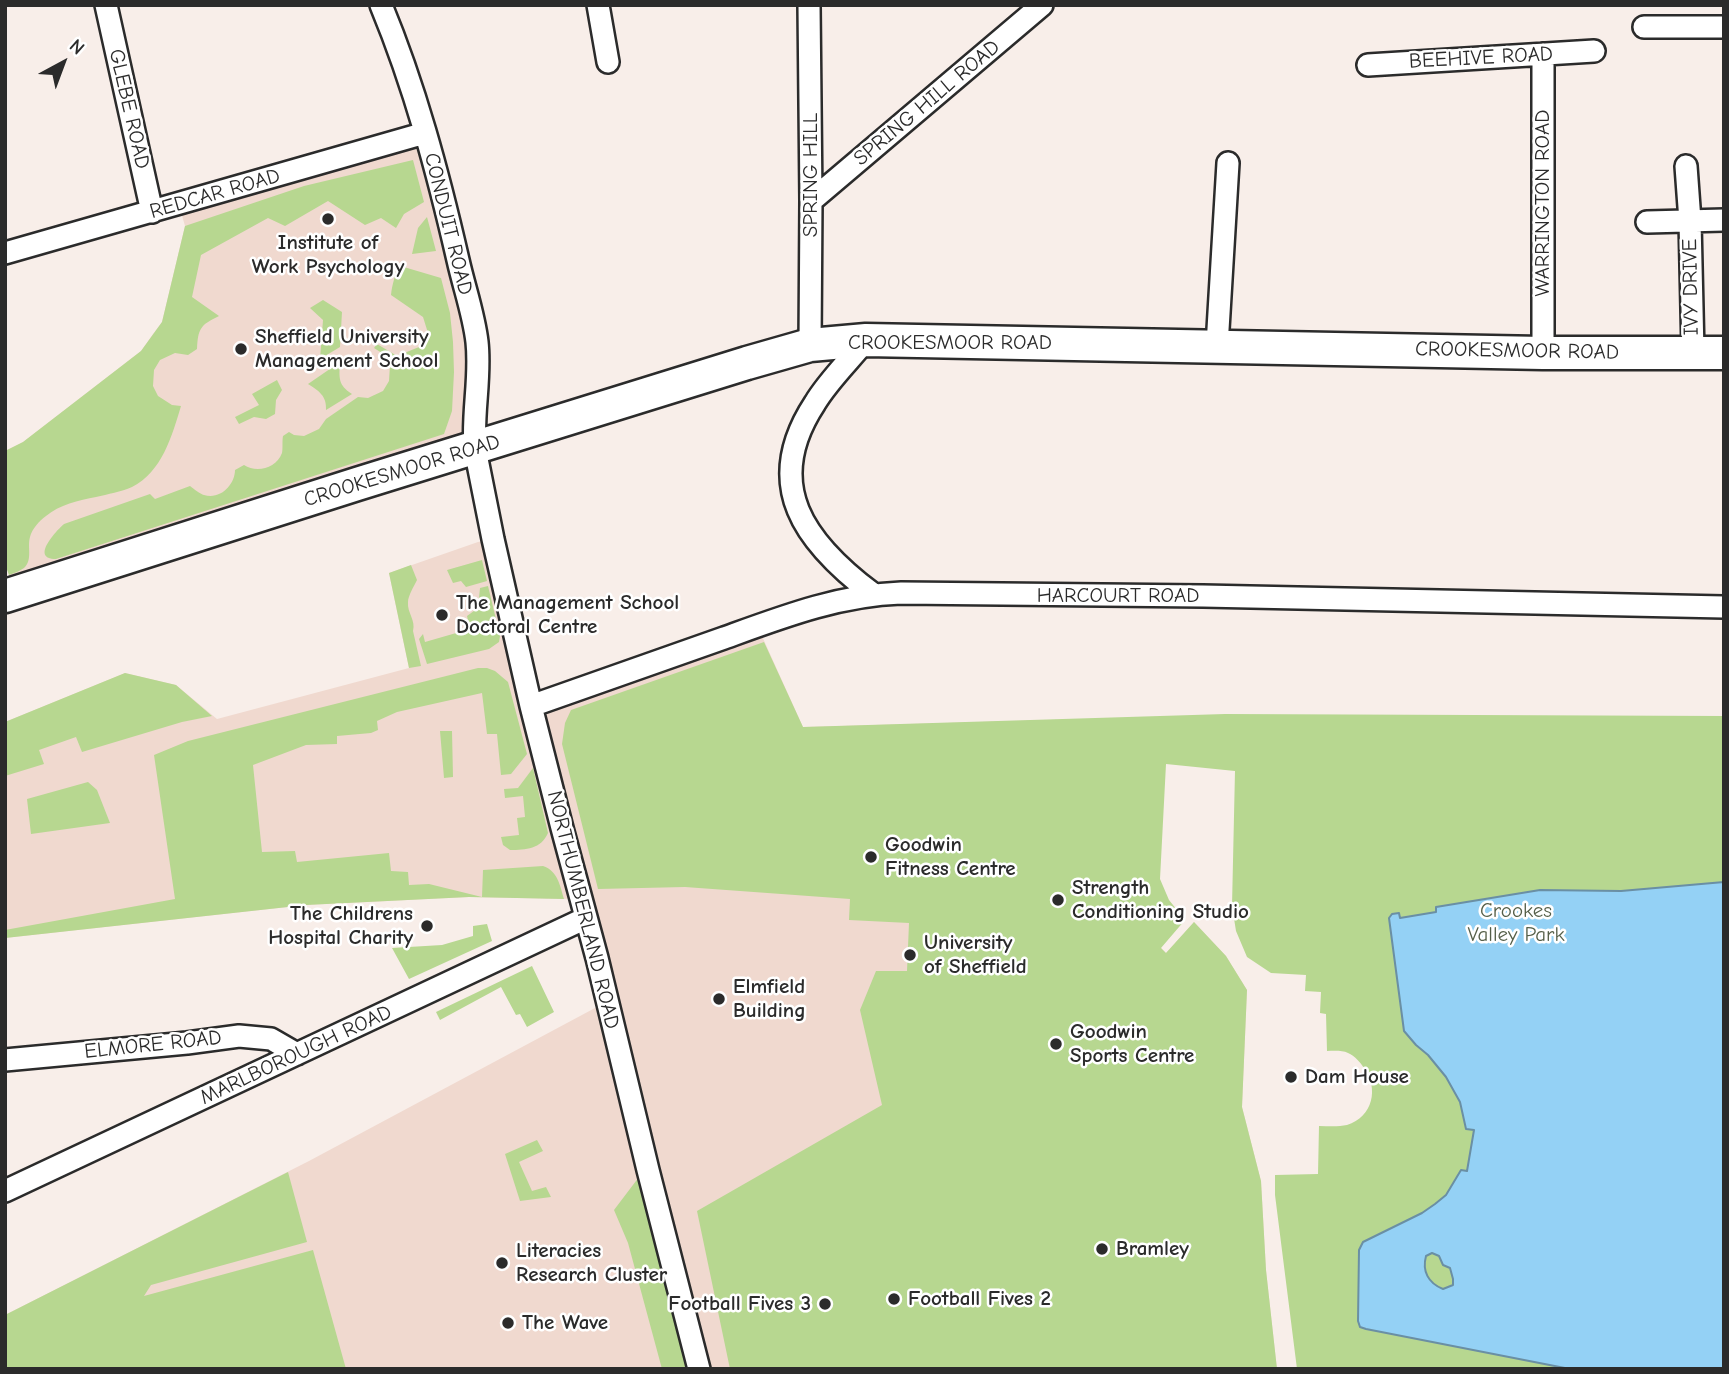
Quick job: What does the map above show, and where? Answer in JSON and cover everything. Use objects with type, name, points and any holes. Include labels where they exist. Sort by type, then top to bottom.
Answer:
[{"type":"street","name":"GLEBE ROAD","points":[[106,5],[152,212]]},
{"type":"street","name":"CONDUIT ROAD","points":[[381,5],[400,51],[441,187],[477,339],[475,449]]},
{"type":"street","points":[[598,5],[608,62]]},
{"type":"street","name":"SPRING HILL","points":[[810,5],[810,345]]},
{"type":"street","name":"SPRING HILL ROAD","points":[[811,201],[1042,5]]},
{"type":"street","points":[[1644,27],[1724,27]]},
{"type":"street","name":"BEEHIVE ROAD","points":[[1368,65],[1594,51]]},
{"type":"street","name":"WARRINGTON ROAD","points":[[1543,54],[1543,352]]},
{"type":"street","name":"REDCAR ROAD","points":[[5,253],[425,133]]},
{"type":"street","points":[[1217,346],[1228,163]]},
{"type":"street","name":"IVY DRIVE","points":[[1686,166],[1693,353]]},
{"type":"street","points":[[1690,221],[1724,220]]},
{"type":"street","name":"IVY DRIVE","points":[[1647,222],[1690,221]]},
{"type":"street","points":[[866,340],[815,402],[803,422],[790,474],[795,503],[816,542],[838,566],[873,594]]},
{"type":"street","name":"CROOKESMOOR ROAD","points":[[5,596],[677,384],[810,345],[866,340],[1724,353]]},
{"type":"street","name":"NORTHUMBERLAND ROAD","points":[[475,449],[531,706],[699,1369]]},
{"type":"street","name":"HARCOURT ROAD","points":[[531,706],[769,622],[831,602],[873,594],[1217,597],[1724,607]]},
{"type":"street","name":"MARLBOROUGH ROAD","points":[[5,1192],[586,918]]},
{"type":"street","name":"ELMORE ROAD","points":[[5,1060],[239,1036],[271,1039],[297,1054]]},
{"type":"shaded area","points":[[425,133],[477,339],[474,434],[16,593],[5,564],[5,451],[23,442],[141,351],[162,322],[185,226],[179,205]]},
{"type":"shaded area","name":"University of Sheffield","points":[[493,539],[532,706],[757,625],[803,727],[1085,719],[1160,947],[1166,953],[1194,922],[1226,956],[1247,990],[1242,1107],[1261,1181],[1266,1270],[1277,1369],[5,1369],[5,1315],[309,1161],[608,1003],[580,897],[469,897],[306,905],[5,938],[5,722],[125,673],[176,685],[217,719],[409,668],[389,573]]},
{"type":"green space","points":[[413,160],[424,202],[404,214],[396,228],[381,218],[365,225],[328,201],[285,226],[268,218],[201,255],[192,297],[219,316],[201,328],[197,349],[188,355],[175,353],[160,360],[154,370],[153,386],[158,396],[172,405],[181,406],[158,463],[132,487],[70,503],[46,516],[31,534],[27,565],[9,575],[5,564],[5,451],[23,442],[141,351],[162,322],[185,226],[304,186]]},
{"type":"green space","points":[[427,217],[436,251],[412,254],[418,228]]},
{"type":"green space","points":[[397,265],[441,278],[450,313],[454,372],[452,411],[444,434],[56,559],[45,555],[47,544],[64,524],[150,494],[155,499],[190,486],[204,495],[221,493],[233,481],[235,470],[244,465],[260,469],[275,463],[282,453],[283,436],[289,432],[304,436],[319,429],[326,419],[358,397],[368,398],[383,391],[389,381],[390,365],[385,355],[374,348],[377,344],[397,356],[419,347],[428,333],[423,317],[391,295]]},
{"type":"green space","points":[[323,300],[342,312],[340,347],[320,359],[323,320],[310,308]]},
{"type":"green space","points":[[340,362],[340,381],[352,394],[326,410],[324,397],[308,384]]},
{"type":"green space","points":[[277,380],[282,390],[276,400],[275,414],[266,419],[254,417],[239,424],[235,417],[259,405],[252,394]]},
{"type":"green space","points":[[482,560],[487,581],[466,587],[461,581],[453,583],[447,570]]},
{"type":"green space","points":[[411,565],[417,580],[408,606],[421,666],[409,668],[389,573]]},
{"type":"green space","points":[[488,586],[500,636],[499,642],[489,649],[427,664],[419,639],[423,634],[425,642],[470,629],[467,616],[478,608],[480,588]]},
{"type":"green space","name":"Crookes Valley Park","points":[[764,642],[803,727],[1225,714],[1724,716],[1724,1369],[1297,1369],[1275,1195],[1275,1175],[1318,1174],[1319,1126],[1344,1126],[1363,1116],[1371,1101],[1371,1084],[1364,1068],[1353,1056],[1343,1051],[1327,1051],[1326,1014],[1320,1013],[1321,992],[1305,991],[1306,975],[1271,973],[1247,957],[1236,931],[1232,906],[1235,771],[1166,764],[1160,879],[1169,900],[1185,920],[1161,948],[1166,953],[1194,922],[1226,956],[1247,990],[1242,1107],[1261,1181],[1266,1270],[1277,1369],[730,1369],[697,1211],[882,1105],[860,1010],[876,971],[907,971],[909,923],[849,920],[850,899],[685,887],[598,889],[562,744],[565,723],[571,710]]},
{"type":"green space","points":[[478,668],[495,671],[508,682],[527,754],[511,774],[501,775],[497,734],[487,734],[482,693],[397,712],[377,721],[378,730],[371,733],[337,736],[337,744],[306,745],[253,765],[262,852],[295,851],[297,862],[389,853],[391,871],[408,872],[409,885],[429,884],[482,897],[483,870],[543,866],[555,875],[564,899],[469,897],[306,905],[5,938],[5,930],[175,899],[154,755],[188,741]]},
{"type":"green space","points":[[125,673],[176,685],[212,716],[182,722],[82,752],[76,737],[39,750],[44,764],[5,776],[5,722]]},
{"type":"green space","points":[[440,731],[452,731],[453,777],[444,778]]},
{"type":"green space","points":[[533,768],[548,833],[537,845],[527,849],[510,850],[503,845],[501,837],[519,835],[517,818],[525,817],[523,796],[505,798],[504,789],[518,788]]},
{"type":"green space","points":[[88,782],[97,790],[110,823],[31,834],[27,799]]},
{"type":"green space","points":[[487,924],[492,941],[409,979],[392,948],[442,945],[473,936],[473,926]]},
{"type":"green space","points":[[532,966],[554,1012],[527,1027],[520,1014],[516,1015],[501,987],[440,1020],[436,1012]]},
{"type":"green space","points":[[537,1140],[543,1151],[519,1162],[532,1191],[546,1187],[551,1197],[520,1201],[505,1154]]},
{"type":"green space","points":[[288,1172],[307,1242],[151,1285],[144,1296],[313,1250],[346,1369],[5,1369],[5,1315]]},
{"type":"green space","points":[[639,1177],[688,1369],[662,1369],[628,1243],[614,1210]]},
{"type":"water","points":[[1724,882],[1724,1369],[1570,1369],[1360,1327],[1359,1250],[1363,1242],[1422,1213],[1446,1195],[1461,1170],[1467,1171],[1474,1130],[1466,1129],[1460,1102],[1446,1077],[1404,1031],[1389,918],[1392,914],[1399,913],[1400,918],[1436,912],[1436,907],[1540,890],[1621,891]],"holes":[[[1432,1253],[1439,1256],[1443,1265],[1450,1268],[1453,1279],[1453,1285],[1443,1289],[1430,1280],[1425,1267],[1426,1256]]]},
{"type":"place","name":"Institute of Work Psychology","points":[[328,219]]},
{"type":"place","name":"Sheffield University Management School","points":[[241,349]]},
{"type":"place","name":"The Management School Doctoral Centre","points":[[442,615]]},
{"type":"place","name":"Goodwin Fitness Centre","points":[[871,857]]},
{"type":"place","name":"Strength Conditioning Studio","points":[[1058,900]]},
{"type":"place","name":"The Childrens Hospital Charity","points":[[427,926]]},
{"type":"place","name":"University of Sheffield","points":[[910,955]]},
{"type":"place","name":"Elmfield Building","points":[[719,999]]},
{"type":"place","name":"Goodwin Sports Centre","points":[[1056,1044]]},
{"type":"place","name":"Dam House","points":[[1291,1077]]},
{"type":"place","name":"Bramley","points":[[1102,1249]]},
{"type":"place","name":"Literacies Research Cluster","points":[[502,1263]]},
{"type":"place","name":"Football Fives 2","points":[[894,1299]]},
{"type":"place","name":"Football Fives 3","points":[[825,1304]]},
{"type":"place","name":"The Wave","points":[[508,1323]]}]
